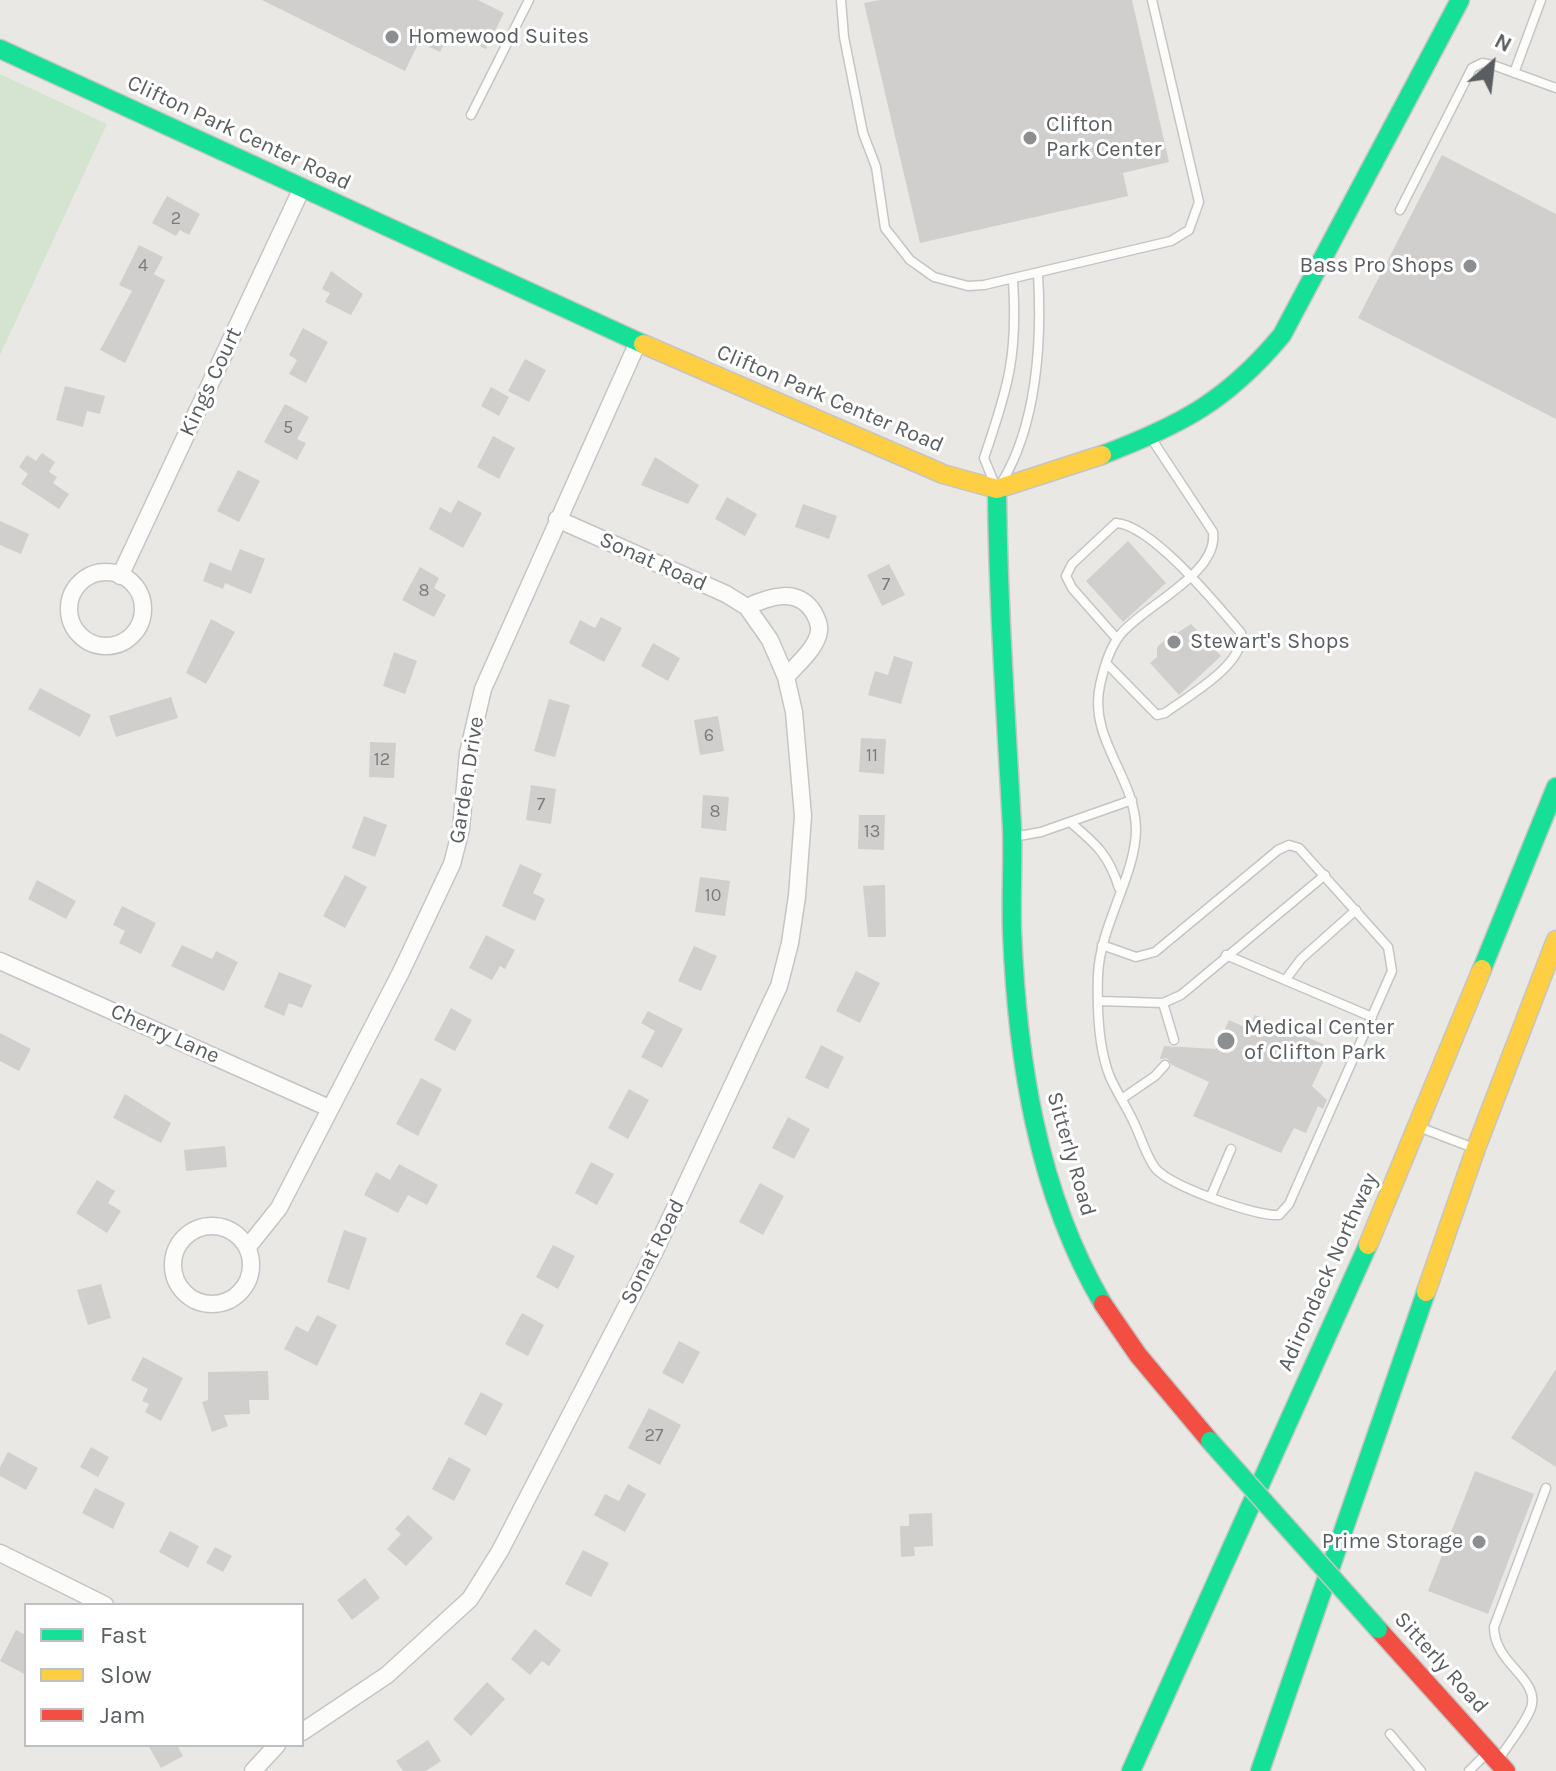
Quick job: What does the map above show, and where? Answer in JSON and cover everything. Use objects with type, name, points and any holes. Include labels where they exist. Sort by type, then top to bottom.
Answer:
[{"type":"main road","points":[[997,489],[1043,477],[1149,437],[1198,413],[1251,372],[1282,335],[1460,0]]},
{"type":"main road","name":"Clifton Park Center Road","points":[[0,49],[638,342],[943,474],[997,489]]},
{"type":"main road","name":"Sitterly Road","points":[[997,489],[997,562],[1012,837],[1012,931],[1028,1089],[1052,1191],[1080,1263],[1118,1327],[1210,1441],[1497,1762]]},
{"type":"main road","name":"Adirondack Northway","points":[[1131,1771],[1418,1127],[1556,787]]},
{"type":"main road","points":[[1260,1771],[1476,1148],[1556,940]]},
{"type":"street","name":"Kings Court","points":[[120,576],[302,188]]},
{"type":"street","name":"Garden Drive","points":[[247,1248],[279,1208],[401,972],[452,864],[461,829],[468,753],[483,689],[638,342]]},
{"type":"street","name":"Sonat Road","points":[[304,1731],[387,1675],[470,1599],[500,1551],[653,1255],[765,1022],[790,943],[803,816],[794,712],[786,677],[770,640],[747,607],[557,519]]},
{"type":"street","points":[[100,573],[120,576],[129,581],[141,598],[141,619],[137,628],[122,642],[101,646],[92,643],[83,638],[71,621],[70,600],[74,590],[89,576],[100,573]]},
{"type":"street","points":[[747,607],[767,597],[786,595],[799,599],[816,616],[819,634],[814,645],[786,677]]},
{"type":"street","name":"Cherry Lane","points":[[0,961],[329,1108]]},
{"type":"street","points":[[212,1226],[233,1232],[247,1248],[249,1276],[232,1299],[203,1303],[186,1294],[175,1278],[178,1247],[184,1238],[202,1228],[212,1226]]},
{"type":"street","points":[[0,1553],[101,1603]]},
{"type":"street","points":[[253,1771],[272,1747]]},
{"type":"lane","points":[[471,115],[529,0]]},
{"type":"lane","points":[[841,0],[844,37],[863,133],[876,167],[885,228],[896,246],[934,277],[968,286],[1038,275],[1171,241],[1189,230],[1199,202],[1152,0]]},
{"type":"lane","points":[[1514,73],[1541,0]]},
{"type":"lane","points":[[1400,210],[1472,68],[1482,63],[1556,88]]},
{"type":"lane","points":[[997,489],[1015,460],[1027,413],[1039,333],[1038,275]]},
{"type":"lane","points":[[997,489],[984,458],[1012,371],[1016,334],[1013,281]]},
{"type":"lane","points":[[1102,945],[1136,957],[1155,952],[1278,850],[1289,845],[1299,848],[1388,947],[1392,971],[1289,1204],[1279,1215],[1264,1216],[1211,1196],[1169,1179],[1155,1168],[1123,1098],[1110,1078],[1103,1054],[1098,975],[1102,945],[1129,865],[1136,830],[1132,800],[1099,728],[1096,710],[1106,663],[1117,639],[1207,560],[1215,545],[1213,532],[1149,437]]},
{"type":"lane","points":[[1106,663],[1157,715],[1165,713],[1234,659],[1242,643],[1241,633],[1191,575],[1125,524],[1116,523],[1072,564],[1066,576],[1072,588],[1117,639]]},
{"type":"lane","points":[[1012,837],[1070,822],[1132,800]]},
{"type":"lane","points":[[1070,822],[1097,844],[1111,863],[1119,889]]},
{"type":"lane","points":[[1100,1001],[1163,1003],[1181,995],[1325,875]]},
{"type":"lane","points":[[1286,979],[1301,959],[1356,910]]},
{"type":"lane","points":[[1226,955],[1372,1017]]},
{"type":"lane","points":[[1163,1003],[1174,1040]]},
{"type":"lane","points":[[1123,1098],[1155,1076],[1165,1065]]},
{"type":"lane","points":[[1418,1127],[1476,1148]]},
{"type":"lane","points":[[1211,1196],[1231,1149]]},
{"type":"lane","points":[[1469,1771],[1497,1762],[1530,1710],[1533,1698],[1525,1680],[1500,1653],[1494,1642],[1494,1627],[1546,1488]]},
{"type":"lane","points":[[1390,1734],[1421,1771]]},
{"type":"green space","points":[[0,74],[107,124],[0,355]]},
{"type":"building","name":"Homewood Suites","points":[[262,0],[478,0],[504,13],[486,49],[450,32],[440,52],[419,42],[405,71]]},
{"type":"building","name":"Clifton Park Center","points":[[880,0],[1132,0],[1169,162],[1123,173],[1128,196],[920,243],[864,3]]},
{"type":"building","name":"Bass Pro Shops","points":[[1442,155],[1556,214],[1556,419],[1358,318]]},
{"type":"building","points":[[167,196],[200,214],[189,235],[180,230],[176,236],[152,223]]},
{"type":"building","points":[[139,245],[163,257],[154,274],[165,280],[125,363],[100,350],[132,291],[119,285]]},
{"type":"building","points":[[331,271],[363,294],[351,315],[325,302],[330,293],[322,289]]},
{"type":"building","points":[[303,328],[328,342],[306,383],[289,374],[297,360],[289,355]]},
{"type":"building","points":[[525,359],[546,370],[529,402],[508,391]]},
{"type":"building","points":[[65,386],[105,396],[100,414],[87,411],[83,427],[56,420]]},
{"type":"building","points":[[491,387],[509,397],[499,416],[481,406]]},
{"type":"building","points":[[285,404],[309,417],[297,439],[306,443],[297,460],[264,442]]},
{"type":"building","points":[[493,436],[515,448],[499,479],[477,467]]},
{"type":"building","points":[[42,453],[55,462],[49,472],[57,477],[53,483],[69,494],[59,509],[21,484],[28,474],[19,467],[27,455],[36,461]]},
{"type":"building","points":[[655,457],[699,485],[688,504],[641,485]]},
{"type":"building","points":[[238,470],[260,481],[239,522],[217,511]]},
{"type":"building","points":[[727,497],[757,514],[745,536],[715,519]]},
{"type":"building","points":[[458,500],[482,513],[463,548],[429,529],[440,507],[451,513]]},
{"type":"building","points":[[803,504],[837,516],[829,539],[795,527]]},
{"type":"building","points":[[0,521],[29,534],[21,554],[0,545]]},
{"type":"building","points":[[1128,541],[1166,583],[1123,622],[1086,581]]},
{"type":"building","points":[[240,549],[265,559],[251,594],[225,583],[223,589],[203,581],[210,562],[231,571]]},
{"type":"building","points":[[889,564],[905,595],[882,606],[867,575]]},
{"type":"building","points":[[420,567],[439,578],[434,588],[446,595],[434,617],[402,600]]},
{"type":"building","points":[[601,617],[622,628],[604,662],[569,643],[580,620],[595,628]]},
{"type":"building","points":[[211,619],[235,632],[206,684],[186,673]]},
{"type":"building","points":[[1191,624],[1221,656],[1179,695],[1150,663],[1157,657],[1157,647],[1175,631],[1177,633]]},
{"type":"building","points":[[653,643],[680,658],[668,681],[641,666]]},
{"type":"building","points":[[394,652],[417,661],[405,694],[383,686]]},
{"type":"building","points":[[894,656],[913,662],[901,704],[868,695],[875,671],[888,675]]},
{"type":"building","points":[[40,688],[91,715],[80,737],[28,709]]},
{"type":"building","points":[[171,697],[178,718],[116,737],[109,716]]},
{"type":"building","points":[[549,699],[570,705],[555,757],[534,751]]},
{"type":"building","points":[[718,716],[724,751],[700,755],[694,720]]},
{"type":"building","points":[[861,738],[886,739],[884,774],[859,772]]},
{"type":"building","points":[[370,742],[396,743],[394,778],[369,777]]},
{"type":"building","points":[[531,785],[556,789],[551,824],[526,820]]},
{"type":"building","points":[[703,795],[729,797],[726,831],[701,828]]},
{"type":"building","points":[[859,815],[885,815],[884,850],[858,849]]},
{"type":"building","points":[[364,816],[387,825],[375,857],[352,848]]},
{"type":"building","points":[[520,864],[542,874],[533,893],[545,899],[535,921],[502,906]]},
{"type":"building","points":[[345,875],[367,887],[345,928],[323,916]]},
{"type":"building","points":[[700,877],[730,881],[725,916],[695,912]]},
{"type":"building","points":[[37,880],[76,901],[66,919],[28,899]]},
{"type":"building","points":[[885,885],[886,937],[868,937],[863,886]]},
{"type":"building","points":[[122,906],[156,923],[141,954],[119,943],[125,931],[113,925]]},
{"type":"building","points":[[486,935],[515,950],[505,969],[500,966],[492,980],[469,968]]},
{"type":"building","points":[[182,945],[212,959],[216,951],[238,962],[224,991],[171,966]]},
{"type":"building","points":[[694,946],[717,956],[701,991],[678,981]]},
{"type":"building","points":[[856,971],[880,983],[860,1023],[836,1011]]},
{"type":"building","points":[[279,972],[312,985],[302,1008],[289,1003],[284,1016],[264,1007]]},
{"type":"building","points":[[451,1008],[472,1020],[455,1051],[434,1040]]},
{"type":"building","points":[[648,1011],[683,1029],[662,1068],[641,1057],[655,1031],[641,1023]]},
{"type":"building","points":[[1255,1015],[1330,1047],[1312,1086],[1327,1100],[1323,1109],[1318,1106],[1306,1133],[1294,1128],[1281,1153],[1193,1116],[1209,1082],[1172,1065],[1167,1058],[1160,1059],[1164,1046],[1216,1049],[1229,1020],[1249,1029]]},
{"type":"building","points":[[0,1033],[31,1049],[19,1071],[0,1061]]},
{"type":"building","points":[[821,1045],[844,1057],[828,1089],[805,1078]]},
{"type":"building","points":[[421,1078],[442,1089],[418,1136],[396,1124]]},
{"type":"building","points":[[629,1089],[649,1100],[628,1139],[608,1128]]},
{"type":"building","points":[[125,1094],[171,1123],[161,1143],[113,1118]]},
{"type":"building","points":[[788,1117],[810,1129],[794,1159],[772,1148]]},
{"type":"building","points":[[225,1146],[227,1167],[186,1171],[184,1150]]},
{"type":"building","points":[[591,1162],[614,1174],[597,1205],[575,1193]]},
{"type":"building","points":[[399,1164],[438,1185],[427,1205],[408,1195],[398,1213],[364,1195],[376,1172],[390,1180]]},
{"type":"building","points":[[97,1180],[115,1191],[108,1203],[121,1211],[107,1233],[76,1213]]},
{"type":"building","points":[[760,1183],[784,1196],[763,1235],[739,1222]]},
{"type":"building","points":[[344,1230],[367,1238],[349,1290],[327,1282]]},
{"type":"building","points":[[553,1245],[575,1256],[558,1289],[536,1277]]},
{"type":"building","points":[[101,1284],[111,1318],[88,1325],[77,1290]]},
{"type":"building","points":[[522,1313],[544,1325],[528,1356],[505,1344]]},
{"type":"building","points":[[317,1315],[337,1325],[317,1366],[284,1349],[296,1326],[308,1332]]},
{"type":"building","points":[[679,1341],[700,1352],[683,1384],[662,1373]]},
{"type":"building","points":[[143,1357],[183,1378],[161,1421],[145,1412],[149,1404],[142,1401],[148,1389],[131,1380]]},
{"type":"building","points":[[1556,1369],[1556,1467],[1511,1438]]},
{"type":"building","points":[[268,1371],[269,1400],[249,1400],[250,1414],[224,1415],[228,1426],[212,1432],[202,1402],[208,1400],[208,1372]]},
{"type":"building","points":[[481,1392],[503,1404],[486,1436],[464,1424]]},
{"type":"building","points":[[649,1408],[681,1425],[660,1465],[628,1448]]},
{"type":"building","points":[[91,1447],[109,1457],[98,1477],[80,1467]]},
{"type":"building","points":[[8,1452],[38,1468],[26,1490],[0,1476],[0,1467]]},
{"type":"building","points":[[449,1457],[471,1469],[454,1501],[432,1489]]},
{"type":"building","points":[[1475,1471],[1534,1494],[1488,1614],[1428,1591]]},
{"type":"building","points":[[628,1484],[646,1494],[625,1532],[594,1515],[605,1494],[619,1501]]},
{"type":"building","points":[[95,1488],[125,1503],[113,1529],[82,1513]]},
{"type":"building","points":[[932,1513],[933,1546],[914,1547],[915,1556],[901,1557],[900,1526],[909,1526],[909,1514]]},
{"type":"building","points":[[408,1515],[433,1538],[406,1566],[387,1549],[401,1534],[395,1529]]},
{"type":"building","points":[[170,1531],[199,1546],[188,1568],[159,1552]]},
{"type":"building","points":[[215,1547],[232,1556],[223,1572],[206,1563]]},
{"type":"building","points":[[583,1550],[609,1563],[591,1597],[565,1584]]},
{"type":"building","points":[[365,1578],[380,1598],[352,1620],[337,1600]]},
{"type":"building","points":[[535,1629],[561,1650],[549,1666],[542,1661],[530,1675],[511,1659]]},
{"type":"building","points":[[16,1630],[24,1634],[24,1674],[0,1661]]},
{"type":"building","points":[[487,1682],[505,1699],[471,1736],[453,1719]]},
{"type":"building","points":[[428,1740],[441,1761],[426,1771],[403,1771],[396,1761]]},
{"type":"building","points":[[149,1747],[178,1747],[183,1756],[161,1768]]},
{"type":"traffic: fast","points":[[1102,455],[1156,433],[1201,408],[1242,377],[1282,335],[1460,0]]},
{"type":"traffic: fast","points":[[0,49],[643,344]]},
{"type":"traffic: fast","points":[[997,489],[1012,828],[1012,931],[1019,1027],[1035,1123],[1047,1170],[1080,1261],[1103,1304]]},
{"type":"traffic: fast","points":[[1482,969],[1556,787]]},
{"type":"traffic: fast","points":[[1131,1771],[1368,1245]]},
{"type":"traffic: fast","points":[[1260,1771],[1426,1292]]},
{"type":"traffic: fast","points":[[1210,1441],[1378,1629]]},
{"type":"traffic: slow","points":[[643,344],[943,474],[997,489],[1102,455]]},
{"type":"traffic: slow","points":[[1426,1292],[1476,1148],[1556,940]]},
{"type":"traffic: slow","points":[[1368,1245],[1482,969]]},
{"type":"traffic: jam","points":[[1103,1304],[1138,1355],[1210,1441]]},
{"type":"traffic: jam","points":[[1378,1629],[1506,1771]]},
{"type":"place","name":"Homewood Suites","points":[[392,37]]},
{"type":"place","name":"Clifton Park Center","points":[[1030,138]]},
{"type":"place","name":"Bass Pro Shops","points":[[1470,266]]},
{"type":"place","name":"Stewart's Shops","points":[[1174,642]]},
{"type":"place","name":"Medical Center of Clifton Park","points":[[1226,1041]]},
{"type":"place","name":"Prime Storage","points":[[1479,1542]]}]
